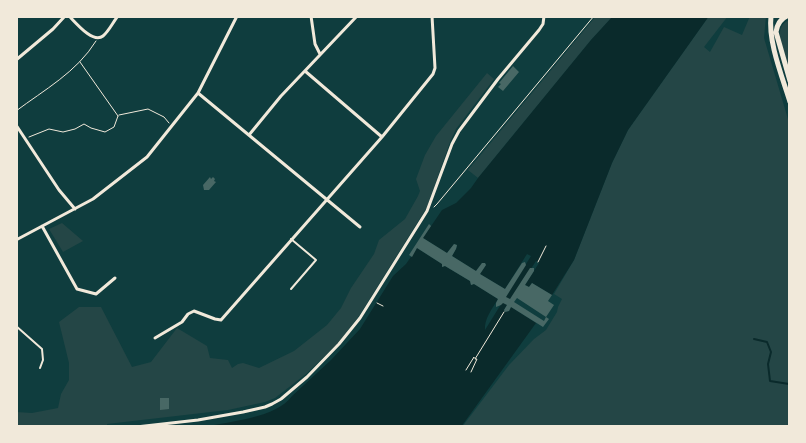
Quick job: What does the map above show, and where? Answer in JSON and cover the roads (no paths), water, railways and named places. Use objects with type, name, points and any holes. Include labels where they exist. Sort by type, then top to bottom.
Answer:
[{"type":"main road","points":[[771,16],[771,37],[790,102]]},
{"type":"main road","points":[[787,16],[778,24],[776,34],[790,81]]},
{"type":"street","points":[[16,60],[53,29],[65,16]]},
{"type":"street","points":[[69,16],[91,36],[97,38],[102,36],[118,16]]},
{"type":"street","points":[[16,240],[93,199],[142,162],[198,93],[237,16]]},
{"type":"street","points":[[311,16],[315,44],[320,54]]},
{"type":"street","points":[[249,135],[281,96],[356,16]]},
{"type":"street","points":[[155,338],[182,322],[188,314],[194,311],[221,320],[326,199],[382,138],[434,74],[432,16]]},
{"type":"street","points":[[136,427],[198,420],[243,412],[272,404],[281,399],[307,377],[339,344],[360,318],[427,211],[452,144],[460,130],[498,79],[539,30],[543,24],[544,16]]},
{"type":"street","points":[[305,71],[382,138]]},
{"type":"street","points":[[198,93],[360,227]]},
{"type":"street","points":[[16,125],[59,190],[75,209]]},
{"type":"street","points":[[42,226],[77,289],[96,294],[115,278]]},
{"type":"lane","points":[[291,289],[316,260],[292,239]]},
{"type":"lane","points":[[16,326],[42,348],[43,360],[40,368]]},
{"type":"waterway","points":[[754,339],[767,342],[771,352],[768,364],[770,381],[789,384],[790,386]]}]
